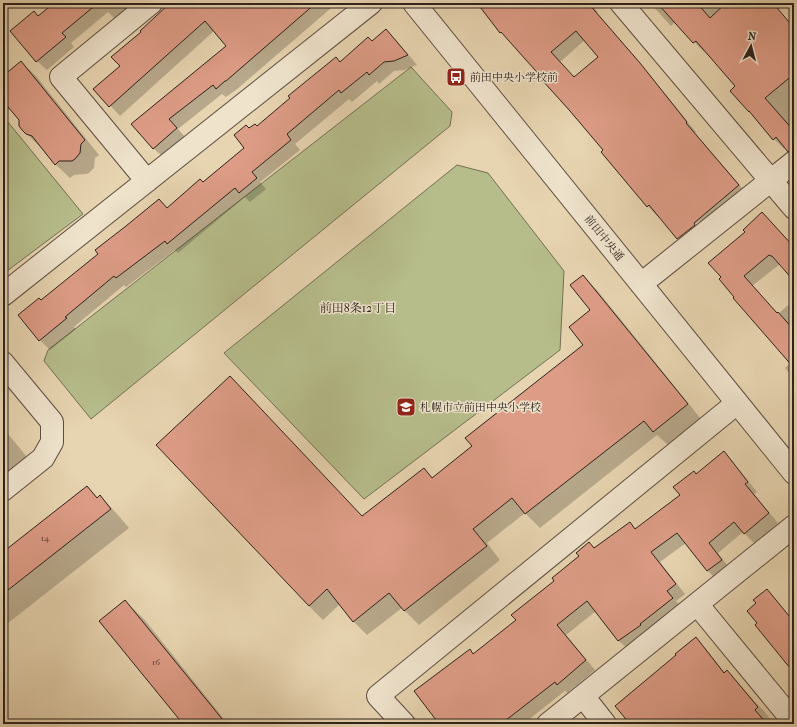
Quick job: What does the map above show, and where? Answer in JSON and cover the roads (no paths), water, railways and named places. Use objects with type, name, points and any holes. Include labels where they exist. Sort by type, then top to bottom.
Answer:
[{"type":"street","points":[[147,181],[62,77],[151,3]]},
{"type":"street","points":[[3,295],[371,3]]},
{"type":"street","name":"前田中央通","points":[[414,3],[794,473]]},
{"type":"street","points":[[621,3],[794,208]]},
{"type":"street","points":[[641,284],[794,162]]},
{"type":"street","points":[[3,363],[52,422],[52,442],[43,458],[3,490]]},
{"type":"street","points":[[404,724],[378,696],[737,403]]},
{"type":"street","points":[[548,724],[794,526]]},
{"type":"street","points":[[697,604],[794,722]]},
{"type":"street","points":[[583,696],[605,724]]},
{"type":"place","name":"前田中央小学校前","points":[[456,77]]},
{"type":"place","name":"札幌市立前田中央小学校","points":[[406,407]]},
{"type":"district","name":"前田8条12丁目","points":[[358,308]]}]
